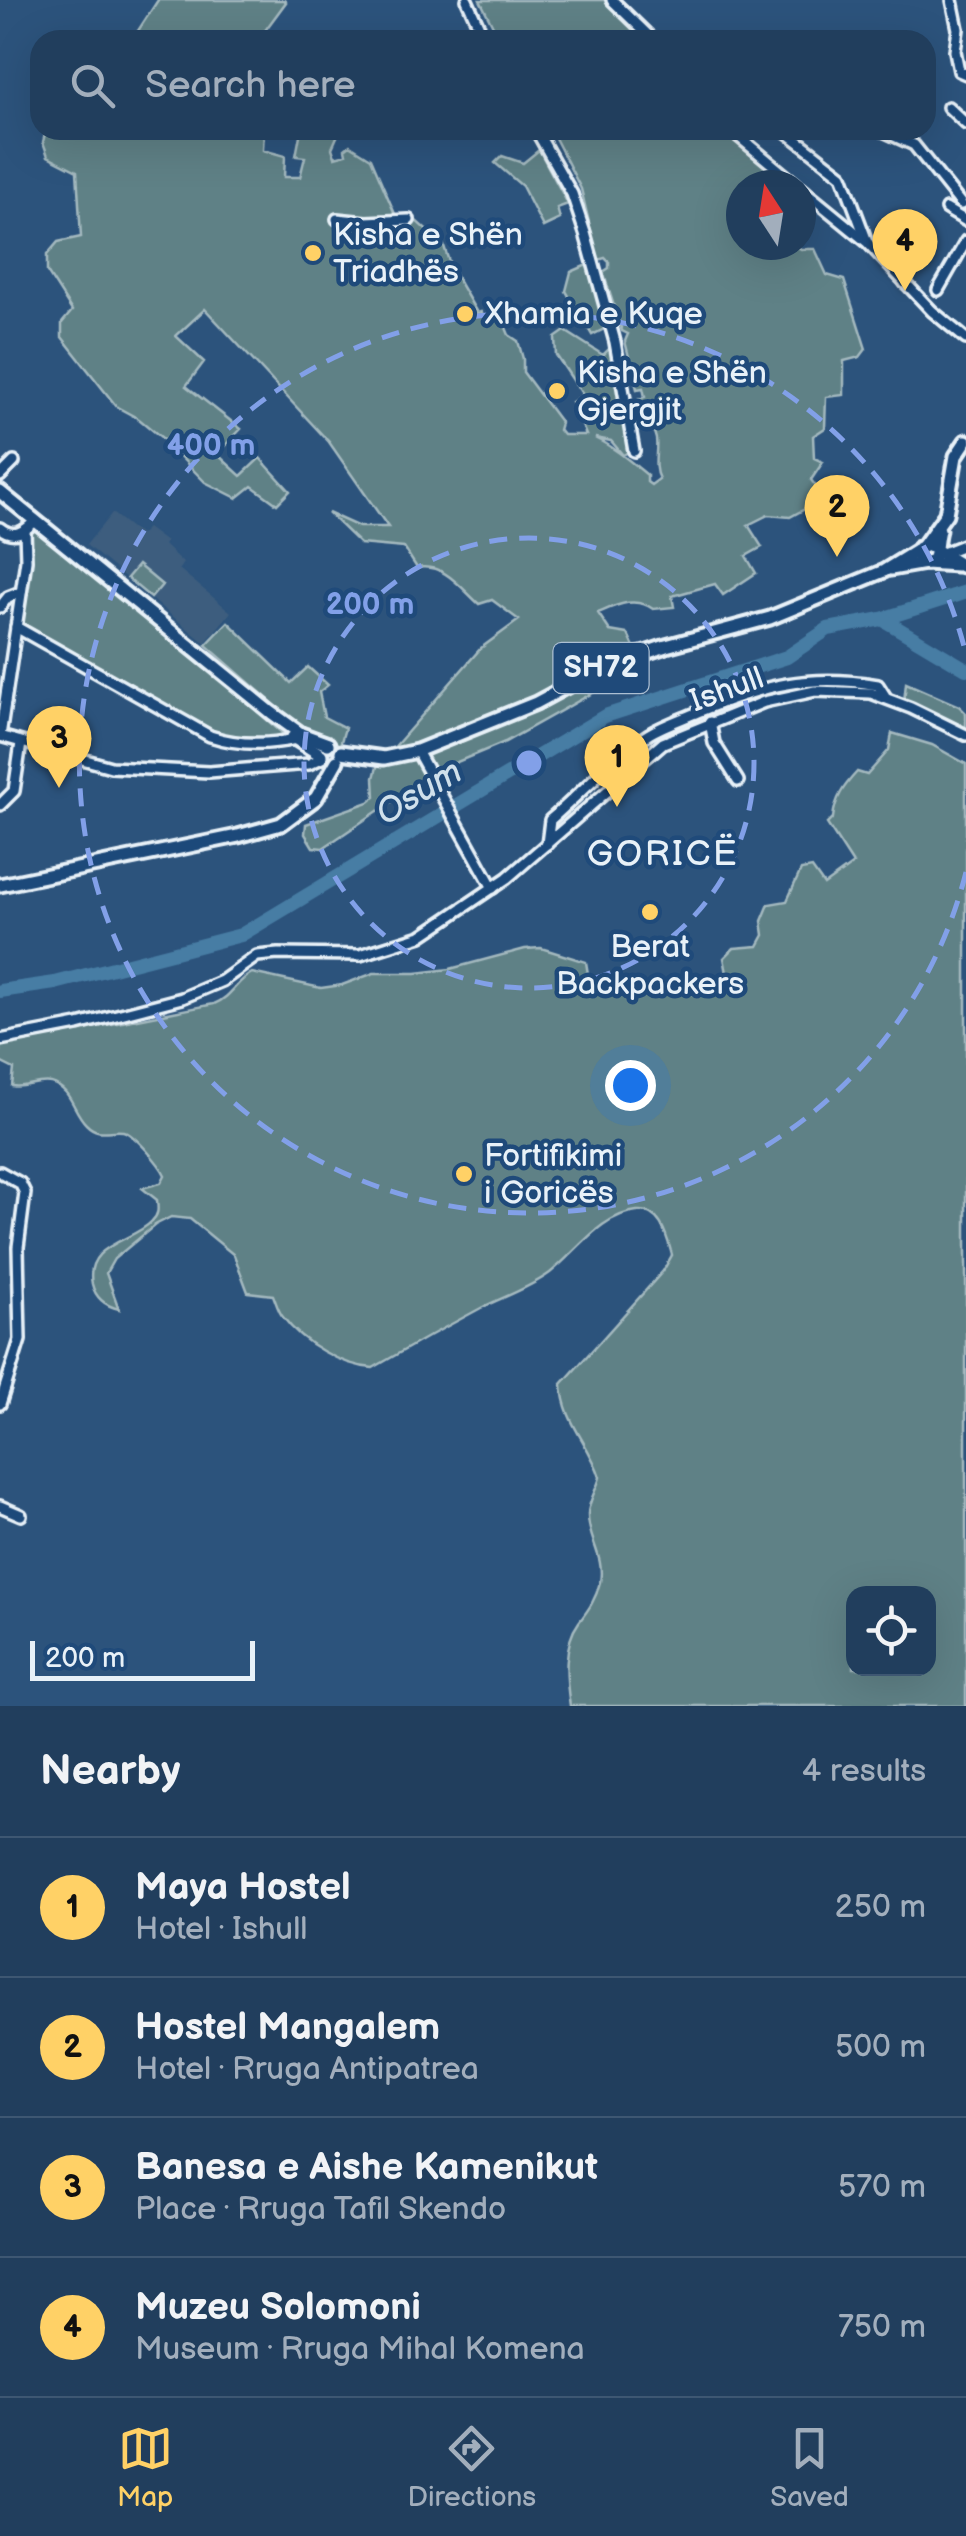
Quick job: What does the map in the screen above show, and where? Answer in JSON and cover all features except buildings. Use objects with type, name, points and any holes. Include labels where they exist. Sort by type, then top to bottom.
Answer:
[{"type":"main road","name":"SH72","points":[[884,571],[933,560],[957,454],[966,441]]},
{"type":"main road","name":"SH72","points":[[0,492],[30,525],[329,755]]},
{"type":"main road","name":"SH72","points":[[219,671],[229,685],[296,739],[329,755],[384,758],[417,751],[536,703],[616,662],[770,618],[935,552]]},
{"type":"main road","points":[[935,552],[964,566]]},
{"type":"main road","points":[[0,885],[281,824],[321,791],[329,755]]},
{"type":"street","points":[[467,0],[480,30]]},
{"type":"street","points":[[612,0],[643,30]]},
{"type":"street","points":[[952,0],[958,29],[956,62],[959,71],[966,74]]},
{"type":"street","points":[[948,107],[966,124]]},
{"type":"street","points":[[542,140],[572,194],[585,233],[615,342],[634,451]]},
{"type":"street","points":[[743,140],[779,170]]},
{"type":"street","points":[[797,140],[842,175],[867,242]]},
{"type":"street","points":[[903,140],[914,145],[964,205]]},
{"type":"street","points":[[816,201],[867,242],[940,320],[966,339]]},
{"type":"street","points":[[964,205],[953,204],[947,210],[966,221]]},
{"type":"street","points":[[336,218],[366,222],[409,220]]},
{"type":"street","points":[[905,283],[914,254],[914,234]]},
{"type":"street","points":[[938,290],[965,246]]},
{"type":"street","points":[[0,476],[14,462]]},
{"type":"street","points":[[0,528],[11,534],[30,525]]},
{"type":"street","points":[[30,525],[0,736],[111,767],[188,772],[309,764],[329,755]]},
{"type":"street","points":[[935,552],[966,544]]},
{"type":"street","points":[[0,608],[8,596],[21,592]]},
{"type":"street","points":[[16,628],[210,736],[272,744],[296,739]]},
{"type":"street","points":[[547,844],[550,820],[629,750],[666,725],[726,700],[793,681],[822,678],[878,685],[888,699]]},
{"type":"street","name":"Ishull","points":[[0,1040],[182,998],[222,980],[257,956],[348,957],[429,932],[547,844],[663,743],[772,699],[815,691],[871,694],[966,735]]},
{"type":"street","points":[[710,722],[714,743],[738,781]]},
{"type":"street","points":[[0,805],[14,790],[21,743]]},
{"type":"street","points":[[417,751],[492,888]]},
{"type":"street","points":[[0,1172],[20,1183],[26,1193],[18,1248],[20,1340],[0,1404]]},
{"type":"street","points":[[0,1506],[21,1516]]},
{"type":"shaded area","points":[[112,513],[140,535],[147,528],[166,542],[164,545],[183,563],[179,569],[231,612],[205,643],[86,545]]},
{"type":"green space","points":[[158,0],[286,2],[265,30],[138,30]]},
{"type":"green space","points":[[480,0],[608,0],[639,30],[495,30]]},
{"type":"green space","points":[[44,140],[264,140],[263,150],[285,156],[284,177],[300,177],[305,157],[296,156],[299,140],[336,140],[332,148],[335,157],[346,154],[350,145],[371,158],[398,221],[413,218],[444,246],[451,268],[477,313],[481,312],[486,320],[500,313],[509,335],[518,341],[523,372],[561,423],[559,430],[563,435],[586,435],[572,402],[583,395],[556,355],[555,338],[565,331],[603,355],[613,345],[632,450],[623,455],[611,441],[595,438],[647,475],[651,485],[659,479],[656,439],[639,399],[645,397],[643,388],[637,389],[625,341],[628,334],[622,331],[603,272],[609,268],[609,262],[605,258],[598,260],[581,189],[556,140],[736,140],[773,170],[726,170],[726,260],[816,260],[816,251],[827,275],[844,280],[866,349],[860,357],[844,361],[844,395],[826,397],[825,428],[813,436],[814,458],[823,462],[811,480],[825,498],[790,517],[768,515],[748,525],[762,547],[746,556],[756,573],[723,595],[715,584],[672,596],[674,607],[653,609],[633,602],[598,613],[610,631],[628,634],[640,660],[639,667],[505,742],[440,769],[323,848],[313,847],[305,834],[306,824],[375,797],[377,767],[481,648],[519,620],[492,600],[479,604],[443,573],[417,568],[404,548],[360,544],[328,513],[359,527],[388,527],[329,442],[205,309],[176,336],[204,362],[186,386],[241,429],[217,454],[241,476],[260,458],[290,491],[277,504],[252,486],[237,498],[205,482],[162,438],[117,407],[62,337],[62,323],[72,311],[47,272],[47,255],[58,242],[81,237],[77,171],[48,156]]},
{"type":"green space","points":[[539,150],[568,204],[557,208],[560,219],[543,227],[522,186],[495,163],[502,156],[523,163]]},
{"type":"green space","points":[[587,265],[608,327],[592,335],[566,291],[571,272]]},
{"type":"green space","points":[[35,525],[215,671],[218,678],[288,738],[272,741],[224,737],[19,625],[31,548],[29,532]]},
{"type":"green space","points":[[138,565],[162,585],[151,598],[127,578]]},
{"type":"green space","points":[[228,622],[291,683],[308,667],[328,685],[319,692],[324,717],[345,728],[340,745],[298,725],[206,645]]},
{"type":"green space","points":[[906,683],[959,706],[966,713],[966,732],[904,702]]},
{"type":"green space","points":[[892,733],[932,745],[966,764],[966,1706],[570,1706],[570,1641],[600,1582],[600,1564],[588,1514],[600,1477],[567,1409],[562,1384],[663,1271],[672,1255],[657,1219],[637,1211],[612,1219],[542,1279],[373,1368],[336,1358],[301,1336],[281,1315],[273,1295],[248,1292],[234,1255],[190,1219],[171,1217],[155,1225],[114,1259],[106,1273],[119,1309],[98,1297],[92,1284],[95,1260],[154,1218],[157,1200],[142,1188],[161,1183],[165,1175],[128,1133],[100,1131],[86,1124],[58,1086],[46,1082],[12,1086],[14,1069],[0,1062],[0,1046],[214,1004],[252,973],[321,988],[374,973],[450,969],[525,949],[541,948],[586,962],[590,986],[621,987],[637,998],[664,992],[669,982],[680,981],[693,994],[710,991],[728,978],[724,958],[734,948],[758,946],[764,935],[762,921],[769,904],[787,901],[801,870],[812,868],[824,885],[853,864],[827,824],[852,777],[857,772],[867,775],[889,750]]},
{"type":"waterway","points":[[882,619],[966,592]]},
{"type":"waterway","name":"Osum","points":[[0,991],[55,983],[241,935],[605,716],[787,657],[828,629],[882,619],[966,669]]},
{"type":"place","name":"Kisha e Shën Triadhës","points":[[313,253]]},
{"type":"place","name":"Muzeu Solomoni","points":[[905,291]]},
{"type":"place","name":"Xhamia e Kuqe","points":[[465,314]]},
{"type":"place","name":"Kisha e Shën Gjergjit","points":[[557,391]]},
{"type":"place","name":"Hostel Mangalem","points":[[837,557]]},
{"type":"place","name":"Banesa e Aishe Kamenikut","points":[[59,788]]},
{"type":"place","name":"Maya Hostel","points":[[617,807]]},
{"type":"place","name":"Berat Backpackers","points":[[650,912]]},
{"type":"place","name":"Fortifikimi i Goricës","points":[[464,1174]]},
{"type":"district","name":"GORICË","points":[[663,854]]}]
